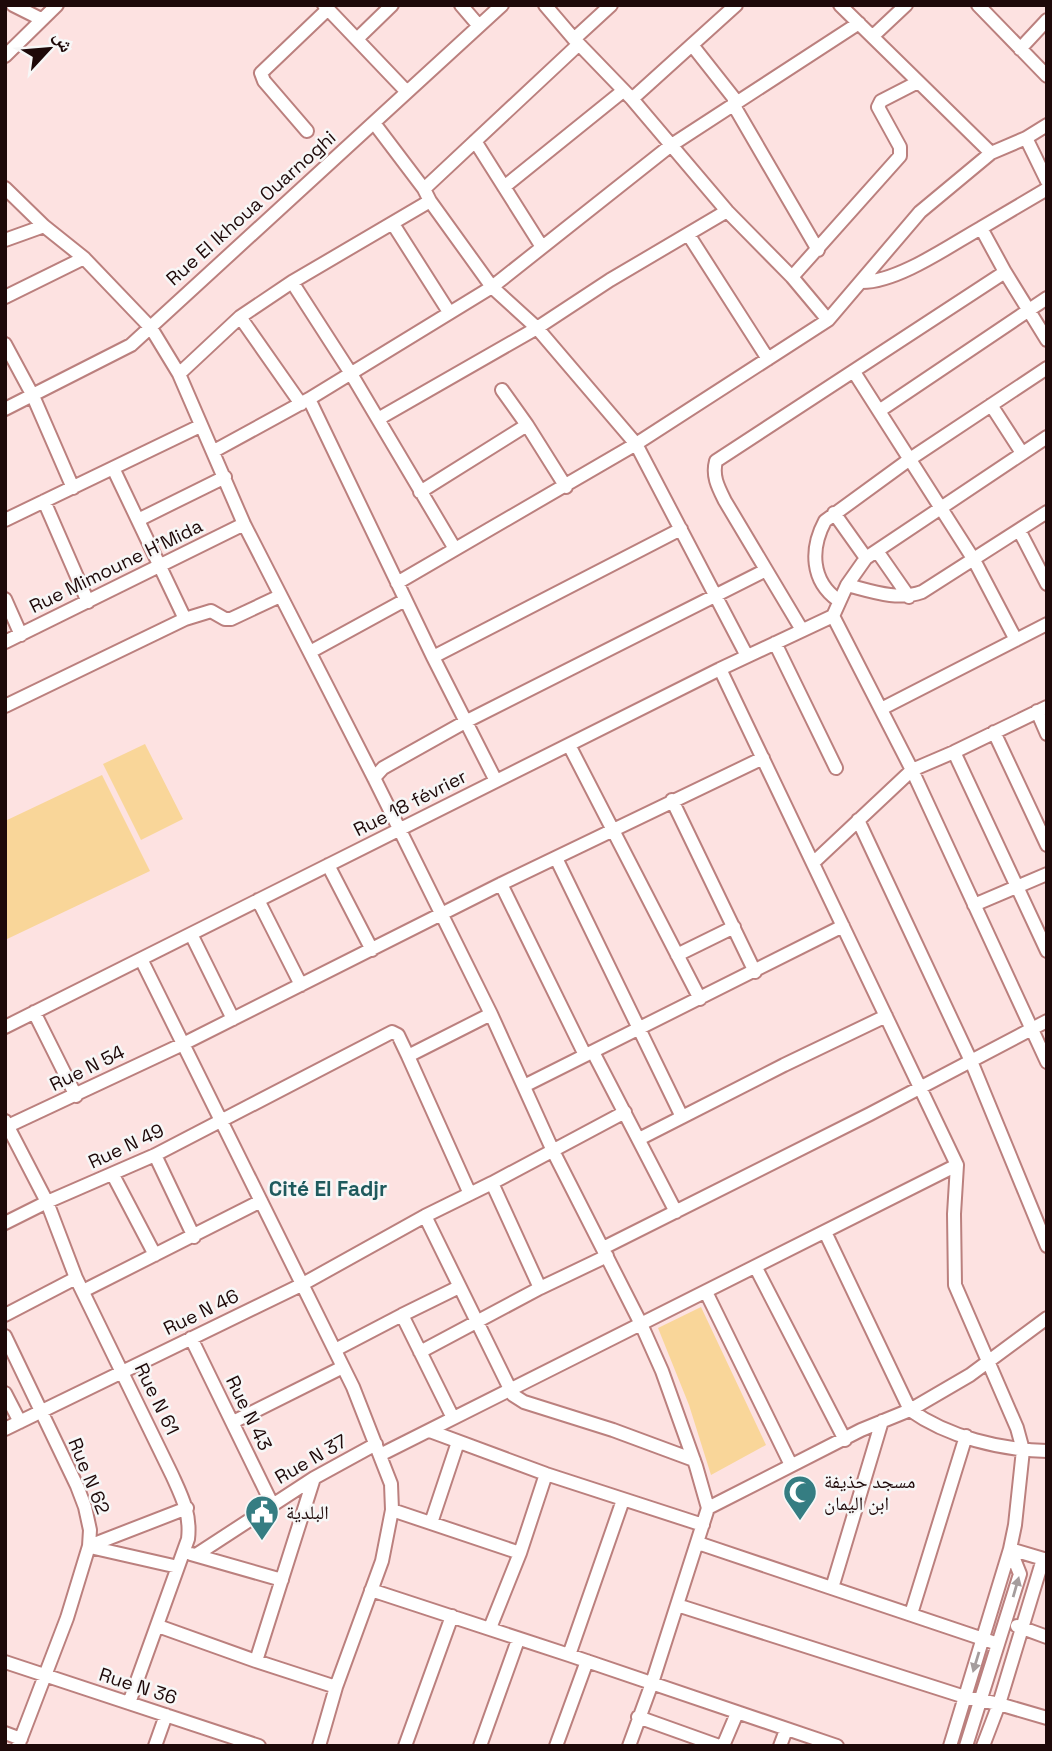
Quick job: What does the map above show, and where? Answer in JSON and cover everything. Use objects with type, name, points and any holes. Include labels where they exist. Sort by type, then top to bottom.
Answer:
[{"type":"street","points":[[13,5],[41,19]]},
{"type":"street","points":[[5,56],[57,5]]},
{"type":"street","points":[[358,38],[391,5]]},
{"type":"street","points":[[461,5],[479,26]]},
{"type":"street","name":"Rue EI Ikhoua Ouarnoghi","points":[[5,410],[131,345],[502,5]]},
{"type":"street","points":[[545,5],[727,211],[792,277],[828,320]]},
{"type":"street","points":[[424,189],[611,5]]},
{"type":"street","points":[[504,187],[692,45],[736,5]]},
{"type":"street","points":[[840,5],[991,153]]},
{"type":"street","points":[[873,36],[906,5]]},
{"type":"street","points":[[978,5],[1047,76]]},
{"type":"street","points":[[307,131],[264,81],[261,73],[326,7],[407,92]]},
{"type":"street","points":[[1020,49],[1047,20]]},
{"type":"street","points":[[214,451],[305,401],[492,287],[670,145],[859,23]]},
{"type":"street","points":[[692,45],[735,103],[818,250]]},
{"type":"street","points":[[792,277],[900,156],[900,147],[878,107],[881,101],[918,82]]},
{"type":"street","points":[[374,123],[492,287],[537,328],[636,444],[747,656]]},
{"type":"street","points":[[397,583],[566,487],[828,320],[920,212],[991,153],[1026,138],[1047,125]]},
{"type":"street","points":[[1026,138],[1047,181]]},
{"type":"street","points":[[475,141],[542,247]]},
{"type":"street","points":[[5,188],[44,226],[84,258],[151,328],[179,374],[244,524],[491,1014],[553,1152],[641,1324],[662,1371],[708,1508],[629,1746]]},
{"type":"street","points":[[862,282],[875,282],[892,276],[1047,189]]},
{"type":"street","points":[[179,374],[240,317],[292,282],[430,201]]},
{"type":"street","points":[[378,419],[537,328],[610,280],[727,211]]},
{"type":"street","points":[[393,223],[449,312]]},
{"type":"street","points":[[5,240],[44,226]]},
{"type":"street","points":[[981,228],[1047,340]]},
{"type":"street","points":[[688,234],[768,359]]},
{"type":"street","points":[[5,297],[84,258]]},
{"type":"street","points":[[802,630],[716,483],[713,469],[716,461],[721,455],[854,372],[1005,272]]},
{"type":"street","points":[[292,282],[350,372],[455,549]]},
{"type":"street","points":[[879,411],[1047,298]]},
{"type":"street","points":[[240,317],[305,401],[496,781]]},
{"type":"street","points":[[5,344],[33,396],[73,488]]},
{"type":"street","points":[[838,600],[822,586],[817,573],[816,551],[819,532],[825,521],[910,459],[1047,368]]},
{"type":"street","points":[[854,372],[974,560],[1016,640]]},
{"type":"street","points":[[502,390],[566,487]]},
{"type":"street","points":[[991,405],[1022,453]]},
{"type":"street","points":[[420,492],[527,425]]},
{"type":"street","points":[[5,520],[200,426]]},
{"type":"street","points":[[1047,437],[872,554],[846,585],[833,615],[912,770],[1047,1062]]},
{"type":"street","points":[[114,468],[185,619]]},
{"type":"street","points":[[138,520],[225,477]]},
{"type":"street","points":[[44,501],[89,603]]},
{"type":"street","points":[[846,585],[909,597],[974,560],[1047,512]]},
{"type":"street","points":[[834,513],[909,597]]},
{"type":"street","name":"Rue Mimoune H'Mida","points":[[5,642],[89,603],[244,524]]},
{"type":"street","points":[[433,657],[681,529]]},
{"type":"street","points":[[1019,530],[1047,584]]},
{"type":"street","points":[[374,778],[383,768],[465,722],[766,570]]},
{"type":"street","points":[[5,706],[185,619],[211,611],[230,619],[280,596]]},
{"type":"street","points":[[5,599],[21,635]]},
{"type":"street","points":[[310,652],[405,600]]},
{"type":"street","name":"Rue 18 février","points":[[5,1027],[833,615]]},
{"type":"street","points":[[881,709],[1047,624]]},
{"type":"street","points":[[775,643],[836,768]]},
{"type":"street","points":[[720,669],[957,1166],[954,1214],[955,1285],[1017,1428],[1023,1450],[1010,1549],[950,1746]]},
{"type":"street","points":[[813,863],[912,770],[1042,709],[1047,734]]},
{"type":"street","points":[[994,732],[1047,845]]},
{"type":"street","points":[[569,745],[700,999]]},
{"type":"street","points":[[954,752],[1047,951]]},
{"type":"street","name":"Rue N 54","points":[[7,1124],[76,1096],[120,1072],[183,1044],[442,916],[501,884],[763,758]]},
{"type":"street","points":[[672,800],[755,972]]},
{"type":"street","points":[[858,820],[971,1061],[1047,1246]]},
{"type":"street","points":[[556,858],[682,1117]]},
{"type":"street","points":[[328,865],[372,950]]},
{"type":"street","points":[[974,905],[1047,874]]},
{"type":"street","points":[[501,884],[589,1054],[625,1112],[676,1212]]},
{"type":"street","points":[[258,900],[301,985]]},
{"type":"street","points":[[524,1086],[843,926]]},
{"type":"street","points":[[677,955],[734,927]]},
{"type":"street","points":[[191,934],[233,1019]]},
{"type":"street","points":[[141,959],[219,1121],[335,1350],[391,1484],[392,1510],[382,1561],[336,1687],[319,1746]]},
{"type":"street","points":[[34,1012],[76,1096]]},
{"type":"street","points":[[470,1194],[408,1056],[491,1014]]},
{"type":"street","points":[[639,1139],[886,1016]]},
{"type":"street","points":[[420,1352],[676,1212],[1047,1021]]},
{"type":"street","name":"Rue N 49","points":[[5,1223],[155,1155],[390,1032],[398,1035],[408,1056]]},
{"type":"street","name":"Rue N 46","points":[[5,1429],[301,1285],[425,1216],[553,1152],[625,1112]]},
{"type":"street","name":"Rue N 61","points":[[7,1124],[47,1202],[76,1278],[187,1508],[190,1522],[190,1553],[178,1567],[129,1703]]},
{"type":"street","points":[[155,1155],[194,1237]]},
{"type":"street","name":"Rue N 37","points":[[190,1553],[314,1478],[430,1431],[957,1166]]},
{"type":"street","points":[[113,1175],[155,1255]]},
{"type":"street","points":[[492,1183],[541,1288]]},
{"type":"street","points":[[83,1291],[261,1201]]},
{"type":"street","points":[[425,1216],[509,1389],[524,1402],[613,1430],[694,1460]]},
{"type":"street","points":[[825,1233],[910,1410],[926,1421],[966,1436],[1023,1450],[1047,1451]]},
{"type":"street","points":[[756,1268],[845,1440]]},
{"type":"street","points":[[5,1315],[76,1278]]},
{"type":"street","points":[[335,1350],[459,1287]]},
{"type":"street","points":[[706,1292],[791,1465]]},
{"type":"street","points":[[402,1315],[453,1419]]},
{"type":"street","points":[[708,1508],[791,1465],[910,1410],[970,1375],[1047,1318]]},
{"type":"street","name":"Rue N 62","points":[[5,1336],[85,1507],[90,1530],[89,1546],[67,1618],[20,1742]]},
{"type":"street","name":"Rue N 43","points":[[191,1338],[272,1504]]},
{"type":"street","points":[[233,1422],[343,1367]]},
{"type":"street","points":[[5,1393],[20,1422]]},
{"type":"street","points":[[832,1588],[882,1421]]},
{"type":"street","points":[[430,1431],[547,1474],[703,1525]]},
{"type":"street","points":[[911,1614],[966,1436]]},
{"type":"street","points":[[431,1523],[458,1442]]},
{"type":"street","points":[[490,1628],[520,1553],[547,1474]]},
{"type":"street","points":[[256,1661],[314,1478]]},
{"type":"street","points":[[569,1655],[623,1500]]},
{"type":"street","points":[[89,1546],[187,1508]]},
{"type":"street","points":[[392,1510],[520,1553]]},
{"type":"street","points":[[698,1543],[998,1644]]},
{"type":"street","points":[[89,1546],[178,1567]]},
{"type":"street","points":[[983,1746],[1045,1559],[1010,1549]]},
{"type":"street","points":[[966,1746],[1020,1574],[1010,1549]]},
{"type":"street","points":[[190,1553],[282,1580]]},
{"type":"street","points":[[371,1590],[837,1746]]},
{"type":"street","points":[[677,1605],[965,1698],[999,1704],[1047,1718]]},
{"type":"street","points":[[405,1746],[452,1616]]},
{"type":"street","points":[[990,1618],[1047,1637]]},
{"type":"street","points":[[158,1626],[336,1687]]},
{"type":"street","points":[[480,1746],[518,1640]]},
{"type":"street","points":[[556,1746],[587,1661]]},
{"type":"street","name":"Rue N 36","points":[[5,1662],[259,1746]]},
{"type":"street","points":[[638,1717],[721,1746],[737,1713]]},
{"type":"street","points":[[155,1746],[166,1715]]},
{"type":"street","points":[[780,1746],[786,1730]]},
{"type":"street","points":[[5,1733],[20,1742]]},
{"type":"shaded area","points":[[145,744],[183,819],[141,840],[103,764]]},
{"type":"shaded area","points":[[102,775],[150,871],[5,940],[5,821]]},
{"type":"shaded area","points":[[701,1307],[766,1445],[711,1475],[689,1405],[658,1328]]},
{"type":"place","name":"مسجد حذيفة ابن اليمان","points":[[800,1522]]},
{"type":"place","name":"البلدية","points":[[262,1542]]},
{"type":"district","name":"Cité El Fadjr","points":[[328,1188]]}]
